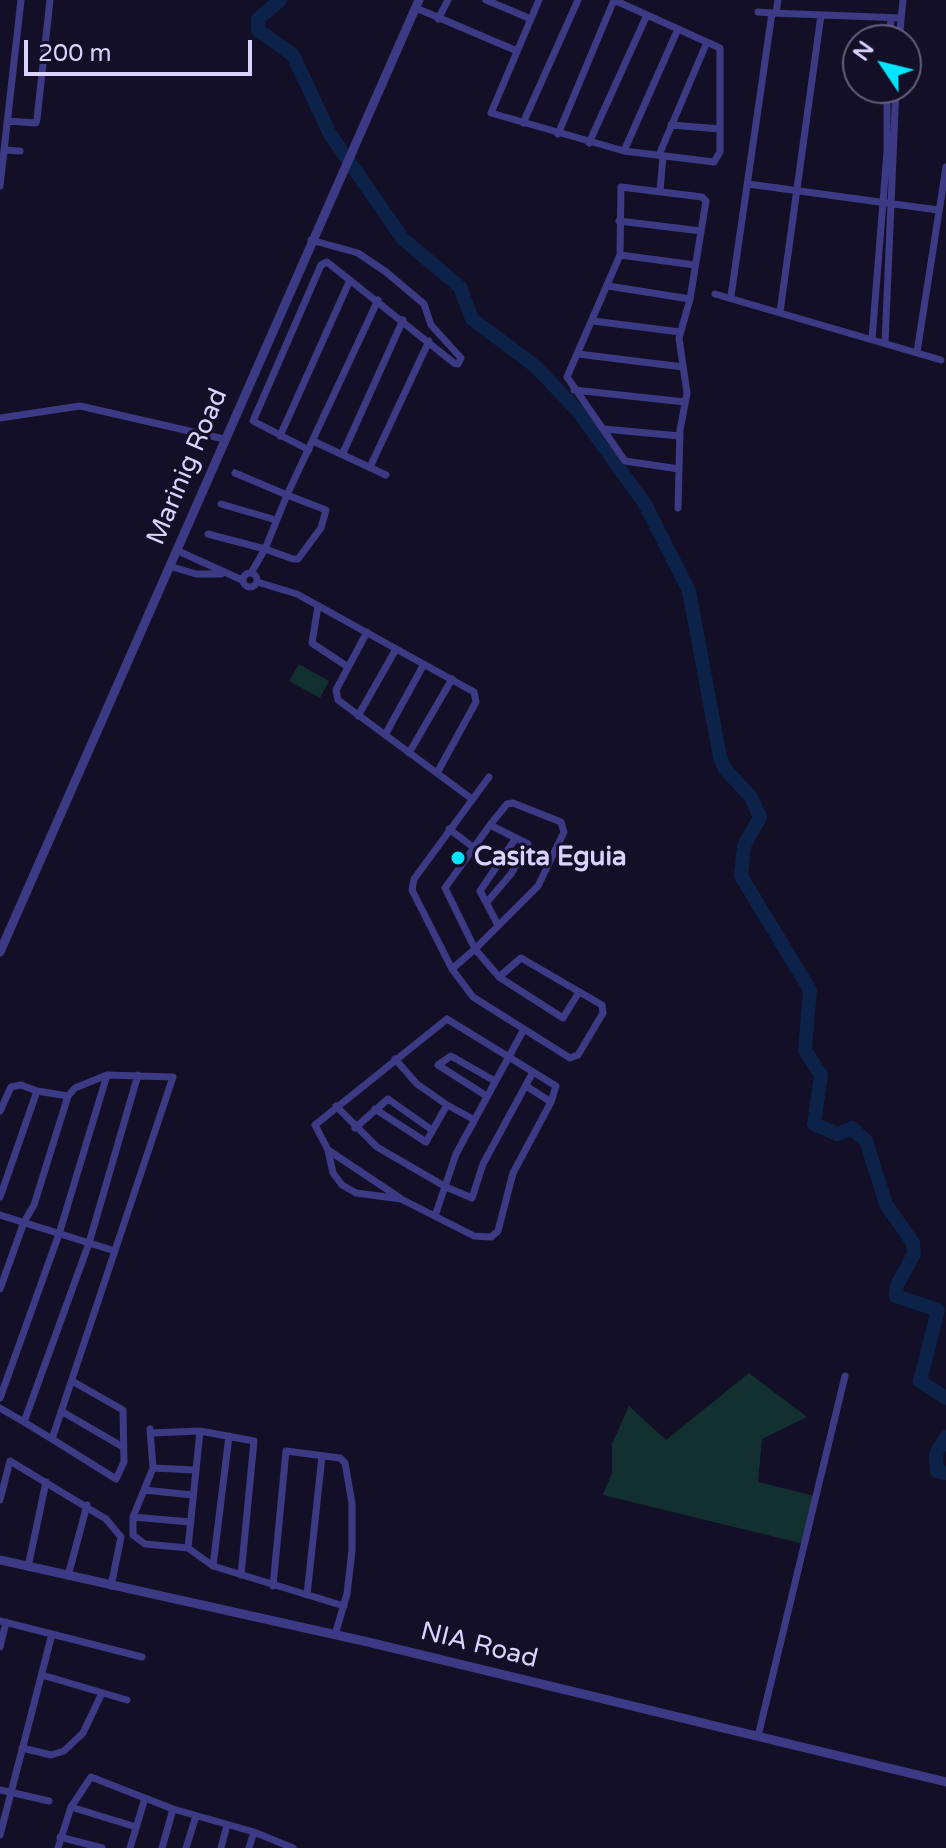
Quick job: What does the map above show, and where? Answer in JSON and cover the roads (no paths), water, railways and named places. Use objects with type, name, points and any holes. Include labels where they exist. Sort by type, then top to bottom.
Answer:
[{"type":"street","points":[[0,186],[21,0]]},
{"type":"street","points":[[7,121],[36,123],[50,0]]},
{"type":"street","points":[[438,19],[448,0]]},
{"type":"street","points":[[486,0],[531,19]]},
{"type":"street","points":[[539,0],[491,113],[558,134],[589,143],[624,151],[714,162],[720,152],[722,53],[707,42],[614,0],[558,134]]},
{"type":"street","points":[[523,123],[578,0]]},
{"type":"street","points":[[731,296],[778,0]]},
{"type":"street","points":[[900,24],[903,0]]},
{"type":"street","points":[[417,4],[438,19],[517,51]]},
{"type":"street","name":"Marinig Road","points":[[0,952],[417,4]]},
{"type":"street","points":[[758,12],[901,18]]},
{"type":"street","points":[[589,143],[647,15]]},
{"type":"street","points":[[780,312],[821,15]]},
{"type":"street","points":[[890,24],[891,18]]},
{"type":"street","points":[[624,151],[678,29]]},
{"type":"street","points":[[660,191],[661,156],[707,42]]},
{"type":"street","points":[[872,339],[887,152],[887,104]]},
{"type":"street","points":[[885,343],[895,104]]},
{"type":"street","points":[[671,125],[720,129]]},
{"type":"street","points":[[4,150],[20,151]]},
{"type":"street","points":[[917,352],[946,167]]},
{"type":"street","points":[[748,184],[938,210]]},
{"type":"street","points":[[678,508],[680,436],[685,402],[680,332],[690,299],[705,198],[621,187],[620,255],[567,377],[625,461],[679,469]]},
{"type":"street","points":[[619,221],[701,231]]},
{"type":"street","points":[[309,450],[256,425],[254,413],[314,275],[327,262],[454,363],[460,362],[461,355],[431,325],[427,307],[405,288],[358,253],[311,240]]},
{"type":"street","points":[[620,255],[695,265]]},
{"type":"street","points":[[280,436],[350,280]]},
{"type":"street","points":[[608,286],[690,299]]},
{"type":"street","points":[[715,294],[731,296],[941,360]]},
{"type":"street","points":[[242,580],[251,573],[265,549],[295,476],[378,300]]},
{"type":"street","points":[[343,453],[403,320]]},
{"type":"street","points":[[593,321],[680,332]]},
{"type":"street","points":[[370,467],[429,341]]},
{"type":"street","points":[[578,354],[683,367]]},
{"type":"street","points":[[574,390],[685,402]]},
{"type":"street","points":[[0,418],[80,406],[224,439]]},
{"type":"street","points":[[604,429],[680,436]]},
{"type":"street","points":[[313,441],[386,475]]},
{"type":"street","points":[[208,534],[298,559],[326,520],[326,510],[235,473]]},
{"type":"street","points":[[221,504],[276,520]]},
{"type":"street","points":[[176,550],[242,580],[249,588],[257,582]]},
{"type":"street","points":[[169,566],[196,574],[225,574]]},
{"type":"street","points":[[251,573],[257,582],[297,594],[452,679],[478,697],[437,773]]},
{"type":"street","points":[[318,606],[312,643],[348,667]]},
{"type":"street","points":[[367,632],[336,695],[358,716],[472,799]]},
{"type":"street","points":[[358,716],[396,649]]},
{"type":"street","points":[[385,735],[424,664]]},
{"type":"street","points":[[409,753],[452,679]]},
{"type":"street","points":[[489,777],[411,884],[452,969],[473,997],[574,1058],[604,1009],[521,958],[499,977]]},
{"type":"street","points":[[452,969],[475,949],[538,886],[564,826],[510,803],[473,847],[445,888],[475,949],[499,977],[563,1018],[579,992]]},
{"type":"street","points":[[487,902],[526,848],[526,842],[490,825]]},
{"type":"street","points":[[449,829],[473,847]]},
{"type":"street","points":[[498,925],[480,891],[516,838]]},
{"type":"street","points":[[328,1150],[401,1199],[474,1236],[495,1235],[513,1173],[551,1102],[556,1086],[447,1019],[315,1125],[328,1150],[333,1173],[342,1185],[356,1193],[401,1199]]},
{"type":"street","points":[[435,1216],[456,1154],[493,1080],[524,1029]]},
{"type":"street","points":[[485,1095],[437,1066],[451,1056],[493,1080]]},
{"type":"street","points":[[395,1059],[417,1084],[473,1119]]},
{"type":"street","points":[[336,1106],[377,1147],[469,1199],[475,1195],[483,1164],[533,1072]]},
{"type":"street","points":[[0,1398],[59,1234],[107,1075]]},
{"type":"street","points":[[0,1289],[24,1222],[34,1205],[68,1096],[88,1080],[107,1075],[173,1077],[52,1439]]},
{"type":"street","points":[[24,1422],[89,1243],[138,1075]]},
{"type":"street","points":[[0,1111],[11,1087],[21,1085],[68,1096]]},
{"type":"street","points":[[526,1086],[551,1102]]},
{"type":"street","points":[[0,1197],[37,1091]]},
{"type":"street","points":[[355,1128],[388,1099],[432,1130]]},
{"type":"street","points":[[375,1109],[426,1142],[447,1105]]},
{"type":"street","points":[[0,1215],[115,1251]]},
{"type":"street","points":[[758,1736],[845,1376]]},
{"type":"street","points":[[0,1408],[116,1479],[124,1462],[123,1410],[72,1381]]},
{"type":"street","points":[[61,1411],[123,1447]]},
{"type":"street","points":[[241,1575],[254,1441],[200,1431],[150,1431],[153,1468],[133,1517],[133,1535],[145,1544],[188,1548],[213,1566],[273,1586],[344,1606]]},
{"type":"street","points":[[188,1548],[200,1431]]},
{"type":"street","points":[[213,1566],[229,1436]]},
{"type":"street","points":[[273,1586],[286,1451],[343,1460],[352,1503],[352,1550],[344,1606],[335,1635]]},
{"type":"street","points":[[307,1595],[322,1456]]},
{"type":"street","points":[[0,1500],[10,1461],[106,1519],[121,1537],[111,1586]]},
{"type":"street","points":[[153,1468],[195,1470]]},
{"type":"street","points":[[28,1567],[46,1482]]},
{"type":"street","points":[[144,1490],[193,1495]]},
{"type":"street","points":[[68,1576],[87,1505]]},
{"type":"street","points":[[133,1517],[190,1522]]},
{"type":"street","name":"NIA Road","points":[[0,1560],[335,1635],[946,1782]]},
{"type":"street","points":[[0,1647],[3,1621],[142,1657]]},
{"type":"street","points":[[0,1835],[52,1634]]},
{"type":"street","points":[[42,1675],[127,1700]]},
{"type":"street","points":[[22,1748],[51,1755],[64,1751],[83,1733],[102,1693]]},
{"type":"street","points":[[58,1848],[71,1807],[91,1777],[173,1809],[254,1832],[279,1845],[293,1848]]},
{"type":"street","points":[[0,1790],[49,1801]]},
{"type":"street","points":[[130,1848],[145,1798]]},
{"type":"street","points":[[71,1807],[136,1827]]},
{"type":"street","points":[[162,1848],[173,1809]]},
{"type":"street","points":[[186,1848],[196,1816]]},
{"type":"street","points":[[221,1848],[227,1825]]},
{"type":"street","points":[[249,1848],[254,1832]]},
{"type":"street","points":[[60,1837],[102,1848]]},
{"type":"waterway","points":[[280,0],[258,19],[258,30],[293,55],[330,134],[403,239],[460,287],[472,319],[535,366],[578,411],[645,504],[689,591],[720,757],[725,769],[751,797],[760,817],[744,846],[741,876],[810,990],[805,1050],[821,1075],[814,1124],[837,1134],[852,1128],[866,1141],[886,1204],[913,1243],[914,1254],[897,1285],[896,1296],[938,1310],[920,1381],[946,1398]]},
{"type":"waterway","points":[[946,1437],[936,1454],[937,1471],[946,1473]]},
{"type":"place","name":"Casita Eguia","points":[[458,858]]}]
